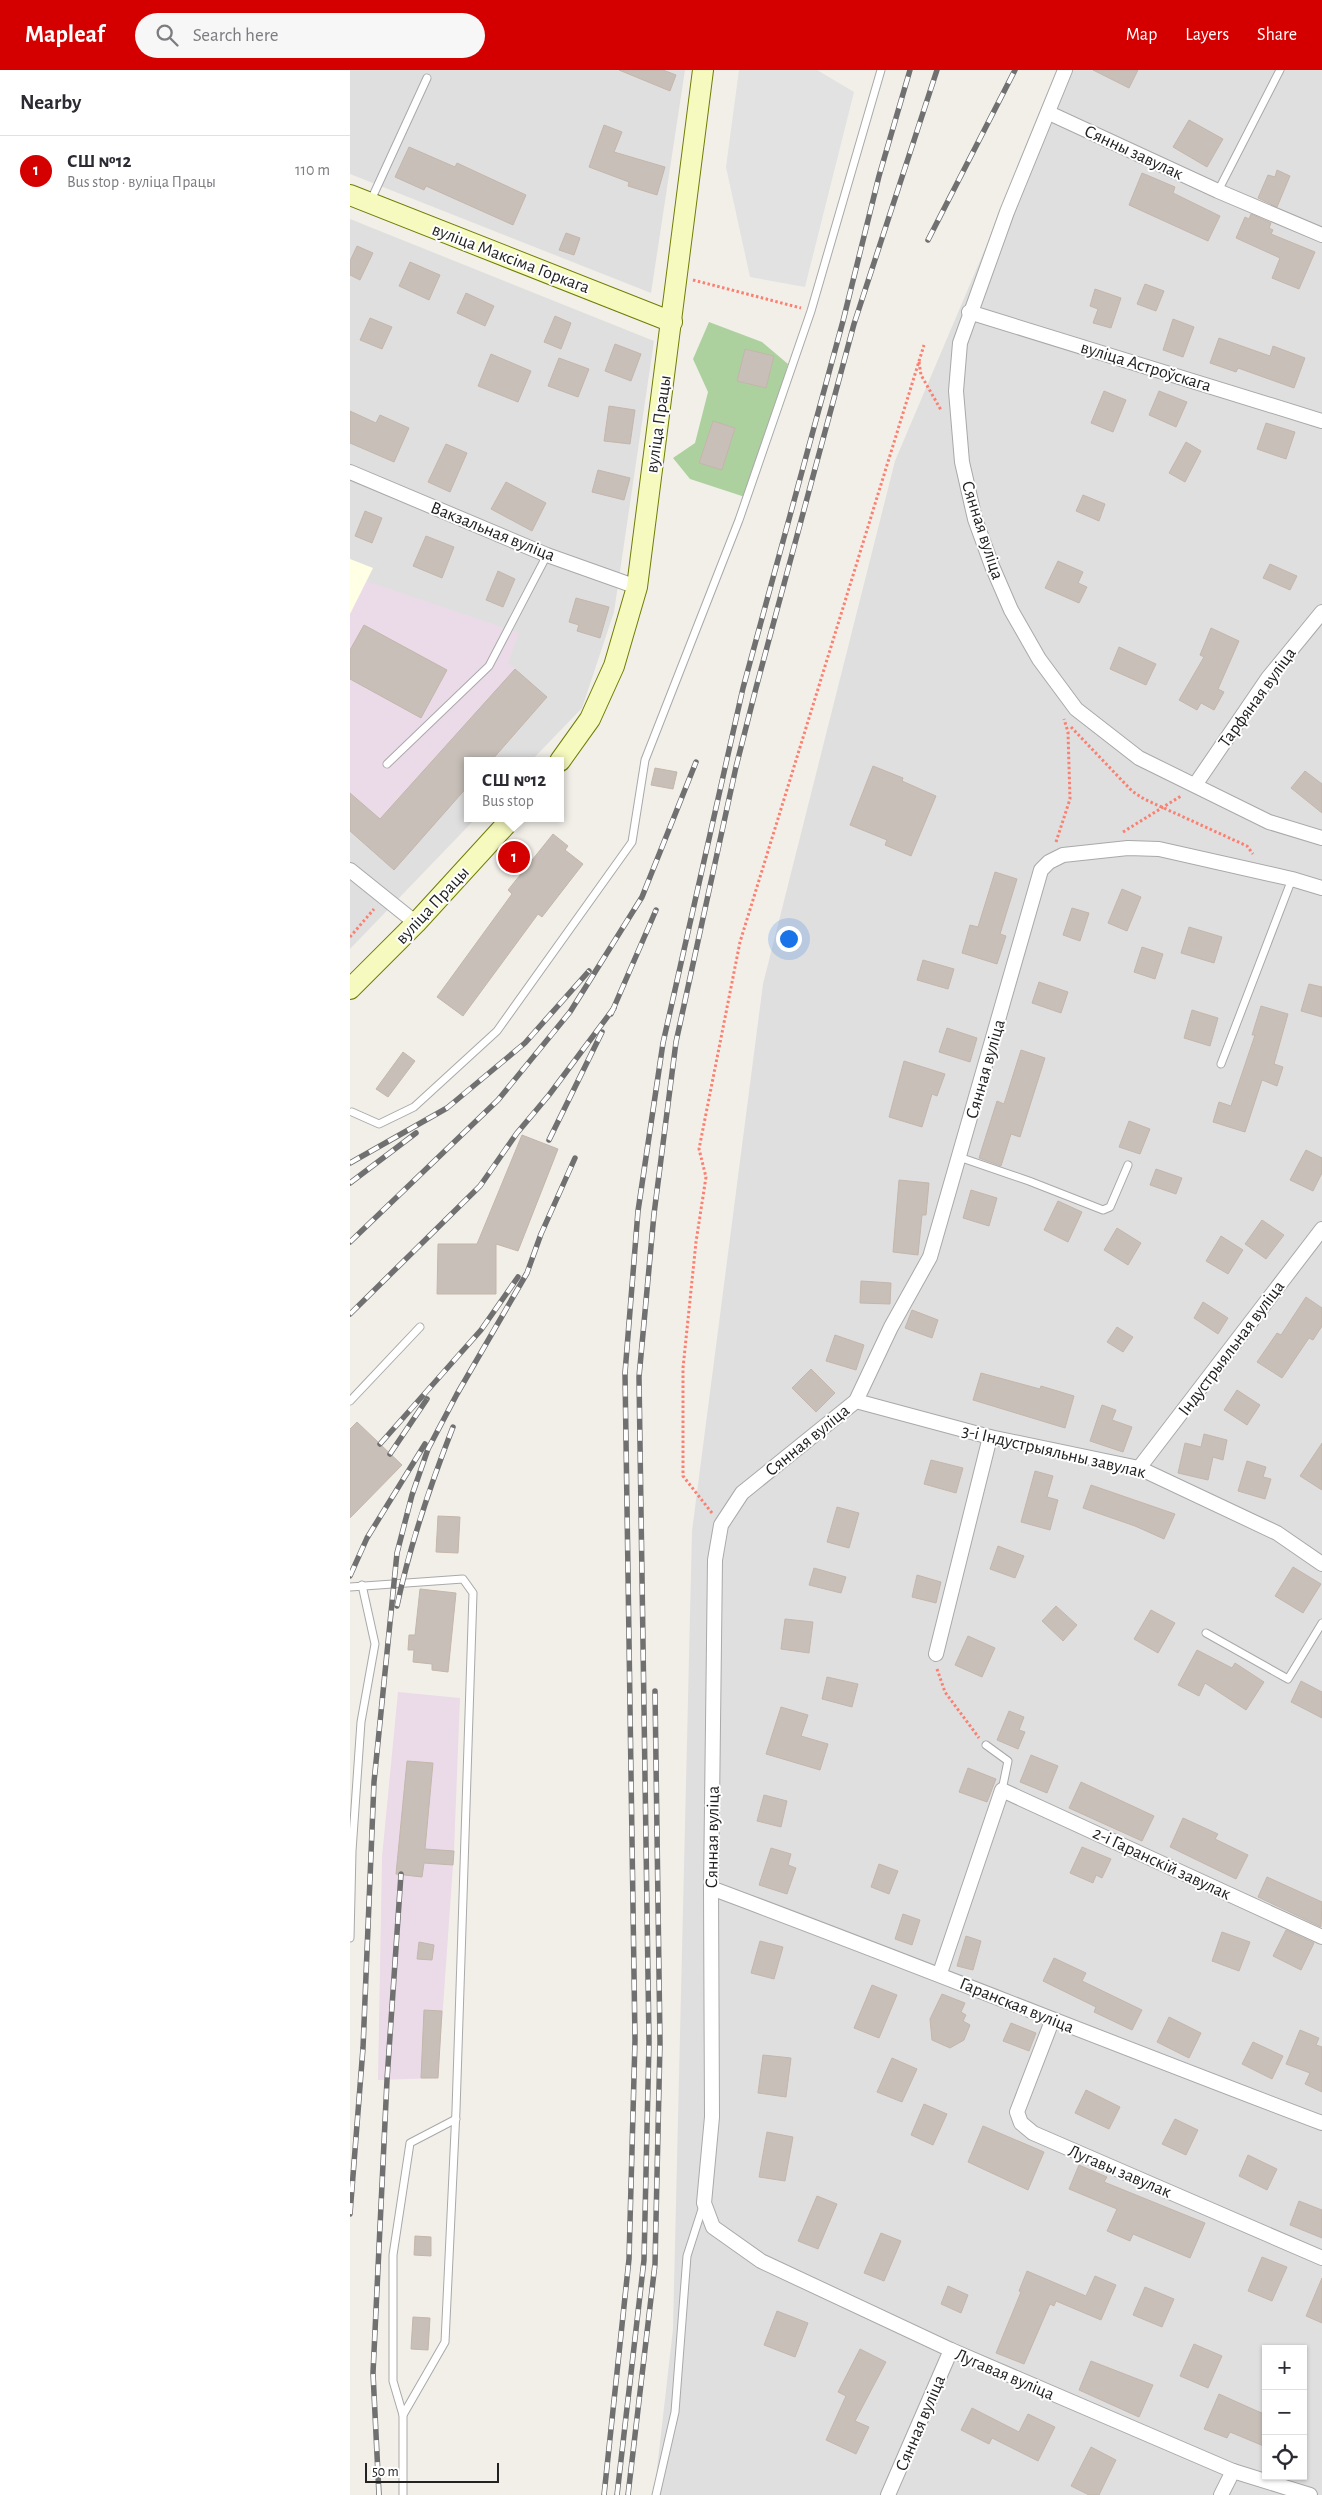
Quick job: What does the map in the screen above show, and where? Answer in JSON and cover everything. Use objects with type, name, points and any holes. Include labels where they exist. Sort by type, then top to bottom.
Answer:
[{"type":"main road","name":"вуліца Працы","points":[[563,757],[590,719],[614,666],[636,587],[678,276],[703,70]]},
{"type":"main road","name":"вуліца Максіма Горкага","points":[[350,195],[672,322]]},
{"type":"main road","name":"вуліца Працы","points":[[350,989],[416,923],[508,822]]},
{"type":"street","name":"Сянная вуліца","points":[[1065,70],[1007,212],[969,312],[960,343],[956,391],[962,462],[975,518],[992,566],[1011,610],[1039,659],[1076,709],[1138,758],[1269,822],[1322,838]]},
{"type":"street","name":"Сянны завулак","points":[[1049,113],[1218,191],[1322,235]]},
{"type":"street","name":"вуліца Астроўскага","points":[[969,312],[1322,420]]},
{"type":"street","name":"Вакзальная вуліца","points":[[350,472],[547,555],[636,587]]},
{"type":"street","name":"Тарфяная вуліца","points":[[1195,785],[1268,678],[1322,612]]},
{"type":"street","name":"Сянная вуліца","points":[[713,2227],[704,2203],[712,2117],[711,1888],[715,1560],[721,1525],[742,1493],[856,1401],[891,1327],[930,1257],[1042,870],[1049,862],[1063,855],[1128,848],[1159,849],[1292,878],[1322,888]]},
{"type":"street","points":[[350,870],[416,923]]},
{"type":"street","name":"Індустрыяльная вуліца","points":[[1139,1468],[1322,1229]]},
{"type":"street","name":"3-і Індустрыяльны завулак","points":[[856,1401],[990,1437],[1139,1468],[1277,1533],[1322,1564]]},
{"type":"street","points":[[936,1654],[990,1437]]},
{"type":"street","points":[[940,1974],[1002,1790]]},
{"type":"street","name":"2-і Гаранскій завулак","points":[[1002,1790],[1322,1937]]},
{"type":"street","name":"Гаранская вуліца","points":[[711,1888],[940,1974],[1052,2021],[1322,2123]]},
{"type":"street","name":"Лугавы завулак","points":[[1052,2021],[1017,2112],[1021,2123],[1033,2133],[1322,2258]]},
{"type":"street","name":"Лугавая вуліца","points":[[713,2227],[761,2261],[951,2350],[1233,2471],[1310,2495]]},
{"type":"street","name":"Сянная вуліца","points":[[888,2495],[951,2350]]},
{"type":"street","points":[[1221,2495],[1233,2471]]},
{"type":"lane","points":[[352,1112],[379,1124],[414,1107],[497,1031],[632,842],[645,760],[739,520],[811,311],[880,70]]},
{"type":"lane","points":[[1218,191],[1280,70]]},
{"type":"lane","points":[[370,203],[427,78]]},
{"type":"lane","points":[[387,764],[489,666],[547,555]]},
{"type":"lane","points":[[1221,1064],[1292,878]]},
{"type":"lane","points":[[959,1157],[1029,1181],[1103,1210],[1110,1207],[1128,1165]]},
{"type":"lane","points":[[350,1400],[420,1327]]},
{"type":"lane","points":[[350,1587],[463,1578],[473,1593],[456,2119],[445,2342],[403,2415]]},
{"type":"lane","points":[[350,1938],[352,1852],[361,1722],[375,1644],[362,1585]]},
{"type":"lane","points":[[1206,1634],[1288,1679],[1322,1623]]},
{"type":"lane","points":[[986,1745],[1008,1761],[1002,1790]]},
{"type":"lane","points":[[404,2495],[403,2415],[393,2381],[393,2255],[410,2143],[456,2119]]},
{"type":"lane","points":[[656,2495],[675,2412],[687,2256],[704,2203]]},
{"type":"path","points":[[678,276],[811,311]]},
{"type":"path","points":[[721,1525],[683,1476],[683,1368],[696,1242],[706,1177],[699,1149],[740,942],[924,345]]},
{"type":"path","points":[[1064,719],[1132,790],[1164,808],[1247,846],[1261,872]]},
{"type":"path","points":[[1122,833],[1164,808],[1195,785]]},
{"type":"path","points":[[350,937],[384,898]]},
{"type":"path","points":[[936,1654],[937,1670],[945,1692],[970,1728],[986,1745]]},
{"type":"shaded area","points":[[350,70],[685,70],[651,293],[350,174]]},
{"type":"shaded area","points":[[739,70],[817,70],[854,92],[805,287],[750,277],[726,167]]},
{"type":"shaded area","points":[[1061,70],[1322,70],[1322,2495],[654,2495],[673,2329],[692,1531],[763,984],[895,461]]},
{"type":"shaded area","points":[[350,219],[654,341],[614,612],[582,708],[535,757],[464,757],[464,822],[472,822],[350,949]]},
{"type":"shaded area","points":[[350,559],[373,568],[350,614]]},
{"type":"shaded area","points":[[366,581],[519,633],[508,663],[547,697],[494,757],[464,757],[464,791],[394,870],[350,831],[350,614]]},
{"type":"shaded area","points":[[398,1692],[460,1698],[454,1851],[438,2078],[378,2080],[382,1857]]},
{"type":"green space","points":[[709,322],[762,342],[788,364],[748,498],[690,479],[673,458],[695,443],[708,392],[693,359]]},
{"type":"building","points":[[619,70],[663,70],[676,75],[670,91]]},
{"type":"building","points":[[1093,70],[1138,70],[1129,88]]},
{"type":"building","points":[[1189,120],[1223,139],[1207,167],[1173,147]]},
{"type":"building","points":[[604,125],[622,132],[614,152],[665,167],[657,195],[628,186],[629,182],[589,167]]},
{"type":"building","points":[[409,147],[455,167],[457,163],[526,195],[513,225],[426,186],[424,190],[395,177]]},
{"type":"building","points":[[1277,170],[1290,176],[1277,207],[1258,198],[1268,175],[1275,177]]},
{"type":"building","points":[[1142,173],[1175,187],[1173,193],[1220,216],[1208,241],[1129,205]]},
{"type":"building","points":[[1251,214],[1271,223],[1269,228],[1273,230],[1271,234],[1315,252],[1299,289],[1272,278],[1280,258],[1236,238],[1245,217],[1249,219]]},
{"type":"building","points":[[566,233],[580,238],[574,255],[559,250]]},
{"type":"building","points":[[357,246],[373,253],[360,280],[350,275],[350,261]]},
{"type":"building","points":[[410,262],[440,275],[429,300],[399,286]]},
{"type":"building","points":[[1145,284],[1164,291],[1156,311],[1137,304]]},
{"type":"building","points":[[1095,289],[1121,298],[1111,328],[1093,323],[1098,309],[1090,306]]},
{"type":"building","points":[[466,293],[494,306],[485,326],[457,313]]},
{"type":"building","points":[[555,316],[571,323],[561,349],[544,342]]},
{"type":"building","points":[[370,318],[392,327],[382,349],[360,340]]},
{"type":"building","points":[[1173,319],[1194,327],[1183,357],[1163,350]]},
{"type":"building","points":[[1219,338],[1270,356],[1273,346],[1305,358],[1294,388],[1238,368],[1236,372],[1210,363]]},
{"type":"building","points":[[615,344],[641,354],[631,381],[605,371]]},
{"type":"building","points":[[745,349],[774,356],[766,388],[737,381]]},
{"type":"building","points":[[491,354],[531,371],[518,402],[478,386]]},
{"type":"building","points":[[559,358],[589,369],[578,397],[548,386]]},
{"type":"building","points":[[1104,391],[1126,400],[1113,432],[1091,423]]},
{"type":"building","points":[[1159,391],[1187,402],[1176,427],[1149,415]]},
{"type":"building","points":[[609,406],[635,410],[630,444],[604,441]]},
{"type":"building","points":[[350,411],[376,423],[380,415],[409,428],[394,462],[350,443]]},
{"type":"building","points":[[713,421],[735,428],[722,470],[699,463]]},
{"type":"building","points":[[1266,423],[1295,432],[1286,459],[1257,449]]},
{"type":"building","points":[[1186,442],[1201,451],[1185,482],[1169,473]]},
{"type":"building","points":[[446,444],[467,453],[450,492],[428,482]]},
{"type":"building","points":[[598,470],[630,478],[624,500],[592,492]]},
{"type":"building","points":[[506,482],[546,503],[532,531],[491,509]]},
{"type":"building","points":[[1083,495],[1105,504],[1099,521],[1076,511]]},
{"type":"building","points":[[365,511],[382,518],[372,543],[355,536]]},
{"type":"building","points":[[426,536],[454,547],[442,578],[413,566]]},
{"type":"building","points":[[1058,561],[1083,572],[1078,583],[1087,587],[1079,603],[1045,588]]},
{"type":"building","points":[[1270,564],[1297,576],[1290,590],[1263,578]]},
{"type":"building","points":[[498,571],[515,579],[503,607],[486,600]]},
{"type":"building","points":[[576,598],[609,607],[600,638],[577,631],[579,625],[569,622]]},
{"type":"building","points":[[364,625],[447,670],[421,718],[350,679],[350,650]]},
{"type":"building","points":[[1211,628],[1239,641],[1218,689],[1224,692],[1214,710],[1201,703],[1197,710],[1179,700],[1204,657],[1200,655]]},
{"type":"building","points":[[1119,647],[1156,664],[1146,685],[1110,669]]},
{"type":"building","points":[[515,669],[547,697],[494,757],[464,757],[464,791],[394,870],[350,831],[350,793],[380,819]]},
{"type":"building","points":[[873,766],[903,778],[902,781],[936,796],[911,856],[885,845],[887,840],[850,825]]},
{"type":"building","points":[[655,768],[677,772],[673,789],[651,785]]},
{"type":"building","points":[[1305,771],[1322,784],[1322,813],[1291,788]]},
{"type":"building","points":[[553,834],[568,846],[565,850],[583,864],[542,917],[538,914],[463,1016],[437,997],[512,894],[508,890]]},
{"type":"building","points":[[995,872],[1017,879],[1000,934],[1006,936],[997,964],[962,953],[970,925],[978,927]]},
{"type":"building","points":[[1122,889],[1141,897],[1127,931],[1108,923]]},
{"type":"building","points":[[1072,908],[1089,913],[1080,941],[1063,935]]},
{"type":"building","points":[[1189,927],[1222,937],[1214,963],[1181,953]]},
{"type":"building","points":[[1142,947],[1163,954],[1155,979],[1134,972]]},
{"type":"building","points":[[923,960],[954,969],[948,989],[917,980]]},
{"type":"building","points":[[1039,982],[1068,992],[1061,1013],[1032,1003]]},
{"type":"building","points":[[1309,984],[1322,987],[1322,1017],[1301,1011]]},
{"type":"building","points":[[1261,1006],[1288,1014],[1274,1064],[1283,1067],[1277,1086],[1262,1080],[1245,1132],[1213,1122],[1219,1102],[1231,1106],[1255,1035],[1252,1035]]},
{"type":"building","points":[[1192,1010],[1218,1018],[1210,1046],[1184,1038]]},
{"type":"building","points":[[947,1028],[977,1038],[970,1062],[939,1052]]},
{"type":"building","points":[[1021,1050],[1045,1058],[1020,1137],[1011,1134],[1001,1166],[979,1158],[997,1101],[1004,1104]]},
{"type":"building","points":[[403,1052],[415,1061],[388,1097],[376,1089]]},
{"type":"building","points":[[904,1061],[945,1074],[937,1096],[932,1094],[922,1127],[889,1117]]},
{"type":"building","points":[[1129,1121],[1150,1129],[1140,1154],[1119,1147]]},
{"type":"building","points":[[522,1135],[558,1149],[518,1251],[496,1244],[496,1294],[437,1294],[438,1244],[477,1244]]},
{"type":"building","points":[[1306,1150],[1322,1158],[1322,1173],[1313,1191],[1290,1180]]},
{"type":"building","points":[[1156,1169],[1182,1178],[1176,1194],[1150,1185]]},
{"type":"building","points":[[899,1180],[929,1183],[926,1215],[922,1215],[918,1255],[893,1252]]},
{"type":"building","points":[[971,1190],[997,1198],[989,1226],[963,1218]]},
{"type":"building","points":[[1058,1201],[1082,1212],[1068,1242],[1044,1230]]},
{"type":"building","points":[[1262,1220],[1284,1235],[1266,1259],[1245,1244]]},
{"type":"building","points":[[1117,1228],[1141,1243],[1128,1265],[1104,1250]]},
{"type":"building","points":[[1221,1236],[1243,1250],[1228,1274],[1206,1261]]},
{"type":"building","points":[[861,1281],[891,1283],[890,1304],[860,1303]]},
{"type":"building","points":[[1306,1297],[1322,1308],[1322,1326],[1313,1340],[1309,1338],[1282,1378],[1257,1362],[1277,1333],[1281,1335]]},
{"type":"building","points":[[1203,1302],[1228,1318],[1218,1334],[1194,1318]]},
{"type":"building","points":[[912,1310],[938,1320],[932,1338],[905,1328]]},
{"type":"building","points":[[1117,1327],[1133,1337],[1123,1352],[1107,1342]]},
{"type":"building","points":[[835,1335],[864,1345],[856,1370],[826,1361]]},
{"type":"building","points":[[811,1369],[835,1393],[816,1412],[792,1388]]},
{"type":"building","points":[[981,1373],[1040,1389],[1041,1386],[1074,1396],[1065,1428],[973,1400]]},
{"type":"building","points":[[1237,1390],[1260,1405],[1247,1425],[1224,1410]]},
{"type":"building","points":[[1102,1405],[1116,1410],[1112,1420],[1132,1427],[1123,1452],[1090,1441]]},
{"type":"building","points":[[357,1422],[402,1465],[350,1518],[350,1429]]},
{"type":"building","points":[[1204,1434],[1227,1440],[1223,1460],[1213,1457],[1208,1480],[1178,1473],[1185,1443],[1201,1447]]},
{"type":"building","points":[[1322,1443],[1322,1490],[1300,1476]]},
{"type":"building","points":[[931,1460],[963,1468],[956,1493],[924,1484]]},
{"type":"building","points":[[1247,1461],[1266,1467],[1263,1477],[1271,1479],[1265,1499],[1238,1491]]},
{"type":"building","points":[[1035,1471],[1053,1476],[1047,1497],[1058,1500],[1050,1530],[1021,1522]]},
{"type":"building","points":[[1091,1485],[1175,1514],[1164,1539],[1135,1526],[1083,1508]]},
{"type":"building","points":[[837,1507],[859,1513],[849,1548],[827,1542]]},
{"type":"building","points":[[438,1516],[460,1517],[458,1553],[436,1552]]},
{"type":"building","points":[[998,1546],[1024,1556],[1015,1578],[990,1569]]},
{"type":"building","points":[[1293,1567],[1321,1584],[1303,1613],[1275,1596]]},
{"type":"building","points":[[814,1568],[846,1577],[841,1593],[809,1585]]},
{"type":"building","points":[[917,1575],[941,1582],[936,1603],[912,1597]]},
{"type":"building","points":[[420,1589],[456,1593],[448,1672],[432,1670],[432,1664],[413,1662],[414,1650],[408,1650],[409,1635],[415,1635]]},
{"type":"building","points":[[1056,1606],[1077,1625],[1063,1641],[1042,1621]]},
{"type":"building","points":[[1151,1610],[1175,1623],[1158,1653],[1134,1639]]},
{"type":"building","points":[[785,1619],[813,1622],[809,1653],[781,1649]]},
{"type":"building","points":[[968,1636],[995,1648],[982,1677],[955,1665]]},
{"type":"building","points":[[1197,1650],[1232,1668],[1235,1663],[1264,1682],[1246,1710],[1205,1683],[1199,1696],[1178,1685]]},
{"type":"building","points":[[827,1677],[858,1684],[852,1707],[822,1699]]},
{"type":"building","points":[[1301,1681],[1322,1692],[1322,1718],[1291,1702]]},
{"type":"building","points":[[781,1707],[808,1715],[801,1736],[828,1744],[820,1770],[766,1754]]},
{"type":"building","points":[[1009,1711],[1024,1717],[1019,1730],[1025,1732],[1018,1749],[997,1740]]},
{"type":"building","points":[[1031,1755],[1058,1766],[1047,1793],[1020,1782]]},
{"type":"building","points":[[407,1761],[433,1763],[425,1849],[454,1851],[453,1865],[424,1863],[422,1877],[396,1874]]},
{"type":"building","points":[[968,1768],[996,1779],[987,1802],[959,1792]]},
{"type":"building","points":[[1081,1782],[1154,1816],[1142,1841],[1069,1808]]},
{"type":"building","points":[[764,1795],[787,1801],[781,1827],[757,1821]]},
{"type":"building","points":[[1183,1818],[1218,1834],[1215,1839],[1248,1855],[1236,1879],[1170,1847]]},
{"type":"building","points":[[1082,1847],[1111,1859],[1102,1878],[1096,1875],[1093,1883],[1070,1873]]},
{"type":"building","points":[[771,1848],[791,1854],[788,1865],[796,1868],[787,1894],[759,1885]]},
{"type":"building","points":[[879,1864],[898,1871],[889,1894],[871,1887]]},
{"type":"building","points":[[1267,1877],[1322,1902],[1321,1927],[1258,1897]]},
{"type":"building","points":[[903,1914],[920,1920],[912,1945],[895,1939]]},
{"type":"building","points":[[1286,1930],[1314,1943],[1301,1970],[1273,1956]]},
{"type":"building","points":[[1222,1932],[1250,1942],[1239,1971],[1212,1961]]},
{"type":"building","points":[[966,1936],[981,1941],[973,1970],[957,1966]]},
{"type":"building","points":[[760,1941],[783,1947],[774,1979],[751,1973]]},
{"type":"building","points":[[419,1942],[434,1945],[432,1960],[417,1959]]},
{"type":"building","points":[[1054,1958],[1086,1973],[1082,1981],[1142,2010],[1132,2030],[1094,2012],[1096,2007],[1043,1981]]},
{"type":"building","points":[[872,1985],[897,1995],[879,2038],[854,2028]]},
{"type":"building","points":[[942,1994],[965,2003],[961,2012],[966,2015],[963,2021],[970,2025],[964,2040],[950,2048],[932,2040],[930,2019]]},
{"type":"building","points":[[424,2010],[442,2011],[438,2078],[421,2078]]},
{"type":"building","points":[[1169,2017],[1201,2033],[1189,2058],[1157,2042]]},
{"type":"building","points":[[1011,2023],[1036,2033],[1029,2051],[1003,2041]]},
{"type":"building","points":[[1300,2030],[1319,2038],[1316,2045],[1322,2047],[1322,2092],[1305,2084],[1310,2073],[1286,2064]]},
{"type":"building","points":[[1253,2042],[1283,2056],[1272,2079],[1242,2064]]},
{"type":"building","points":[[763,2055],[791,2058],[786,2097],[758,2093]]},
{"type":"building","points":[[892,2058],[917,2069],[902,2102],[877,2092]]},
{"type":"building","points":[[1086,2090],[1120,2107],[1109,2129],[1075,2113]]},
{"type":"building","points":[[924,2104],[947,2114],[933,2145],[911,2135]]},
{"type":"building","points":[[1175,2119],[1198,2130],[1186,2155],[1162,2144]]},
{"type":"building","points":[[983,2126],[1044,2152],[1028,2190],[968,2162]]},
{"type":"building","points":[[767,2132],[793,2137],[785,2181],[759,2177]]},
{"type":"building","points":[[1248,2155],[1277,2169],[1267,2190],[1239,2176]]},
{"type":"building","points":[[1079,2165],[1107,2177],[1104,2182],[1205,2223],[1190,2258],[1133,2234],[1130,2241],[1107,2231],[1117,2209],[1069,2189]]},
{"type":"building","points":[[817,2196],[837,2204],[818,2249],[798,2241]]},
{"type":"building","points":[[1299,2201],[1322,2210],[1322,2238],[1290,2225]]},
{"type":"building","points":[[881,2233],[901,2241],[884,2281],[864,2273]]},
{"type":"building","points":[[415,2236],[431,2237],[431,2256],[414,2255]]},
{"type":"building","points":[[1262,2257],[1287,2267],[1272,2301],[1248,2291]]},
{"type":"building","points":[[1027,2271],[1086,2296],[1095,2276],[1116,2285],[1101,2320],[1056,2301],[1054,2306],[1050,2304],[1024,2364],[996,2353],[1021,2292],[1019,2291]]},
{"type":"building","points":[[1322,2278],[1322,2323],[1306,2316]]},
{"type":"building","points":[[948,2286],[968,2295],[961,2313],[941,2304]]},
{"type":"building","points":[[1145,2287],[1174,2299],[1162,2327],[1133,2315]]},
{"type":"building","points":[[777,2311],[808,2323],[795,2357],[764,2345]]},
{"type":"building","points":[[413,2317],[430,2318],[428,2350],[411,2349]]},
{"type":"building","points":[[1194,2344],[1222,2356],[1208,2388],[1180,2376]]},
{"type":"building","points":[[860,2349],[886,2362],[855,2421],[869,2427],[856,2454],[826,2440],[846,2396],[838,2392]]},
{"type":"building","points":[[1091,2361],[1153,2385],[1139,2417],[1079,2390]]},
{"type":"building","points":[[1219,2394],[1262,2413],[1262,2445],[1230,2432],[1227,2438],[1204,2429]]},
{"type":"building","points":[[972,2408],[1019,2432],[1028,2414],[1055,2427],[1038,2461],[992,2438],[989,2444],[961,2430]]},
{"type":"building","points":[[1091,2447],[1116,2460],[1099,2495],[1089,2495],[1071,2486]]},
{"type":"railway","points":[[604,2495],[629,2259],[635,2040],[625,1373],[638,1211],[663,1043],[743,688],[843,321],[879,176],[910,70]]},
{"type":"railway","points":[[617,2495],[644,2260],[649,2042],[639,1377],[654,1214],[676,1042],[736,767],[756,688],[854,324],[937,70]]},
{"type":"railway","points":[[928,240],[1015,70]]},
{"type":"railway","points":[[350,1242],[498,1100],[570,1012],[642,897],[696,762]]},
{"type":"railway","points":[[611,1014],[656,910]]},
{"type":"railway","points":[[350,1163],[447,1108],[525,1043],[589,971]]},
{"type":"railway","points":[[350,1314],[480,1186],[517,1133],[549,1095],[614,1008]]},
{"type":"railway","points":[[549,1140],[602,1032]]},
{"type":"railway","points":[[350,1183],[416,1133]]},
{"type":"railway","points":[[350,2214],[363,2048],[374,1782],[397,1553],[412,1495],[428,1449],[457,1394],[527,1273],[541,1234],[575,1158]]},
{"type":"railway","points":[[380,1444],[481,1330],[518,1277]]},
{"type":"railway","points":[[390,1454],[427,1399]]},
{"type":"railway","points":[[397,1606],[421,1515],[453,1427]]},
{"type":"railway","points":[[350,1576],[367,1538],[425,1444]]},
{"type":"railway","points":[[628,2495],[655,2264],[660,2043],[655,1691]]},
{"type":"railway","points":[[379,2495],[373,2373],[387,2080],[401,1874]]},
{"type":"place","name":"СШ №12","points":[[514,857]]}]
